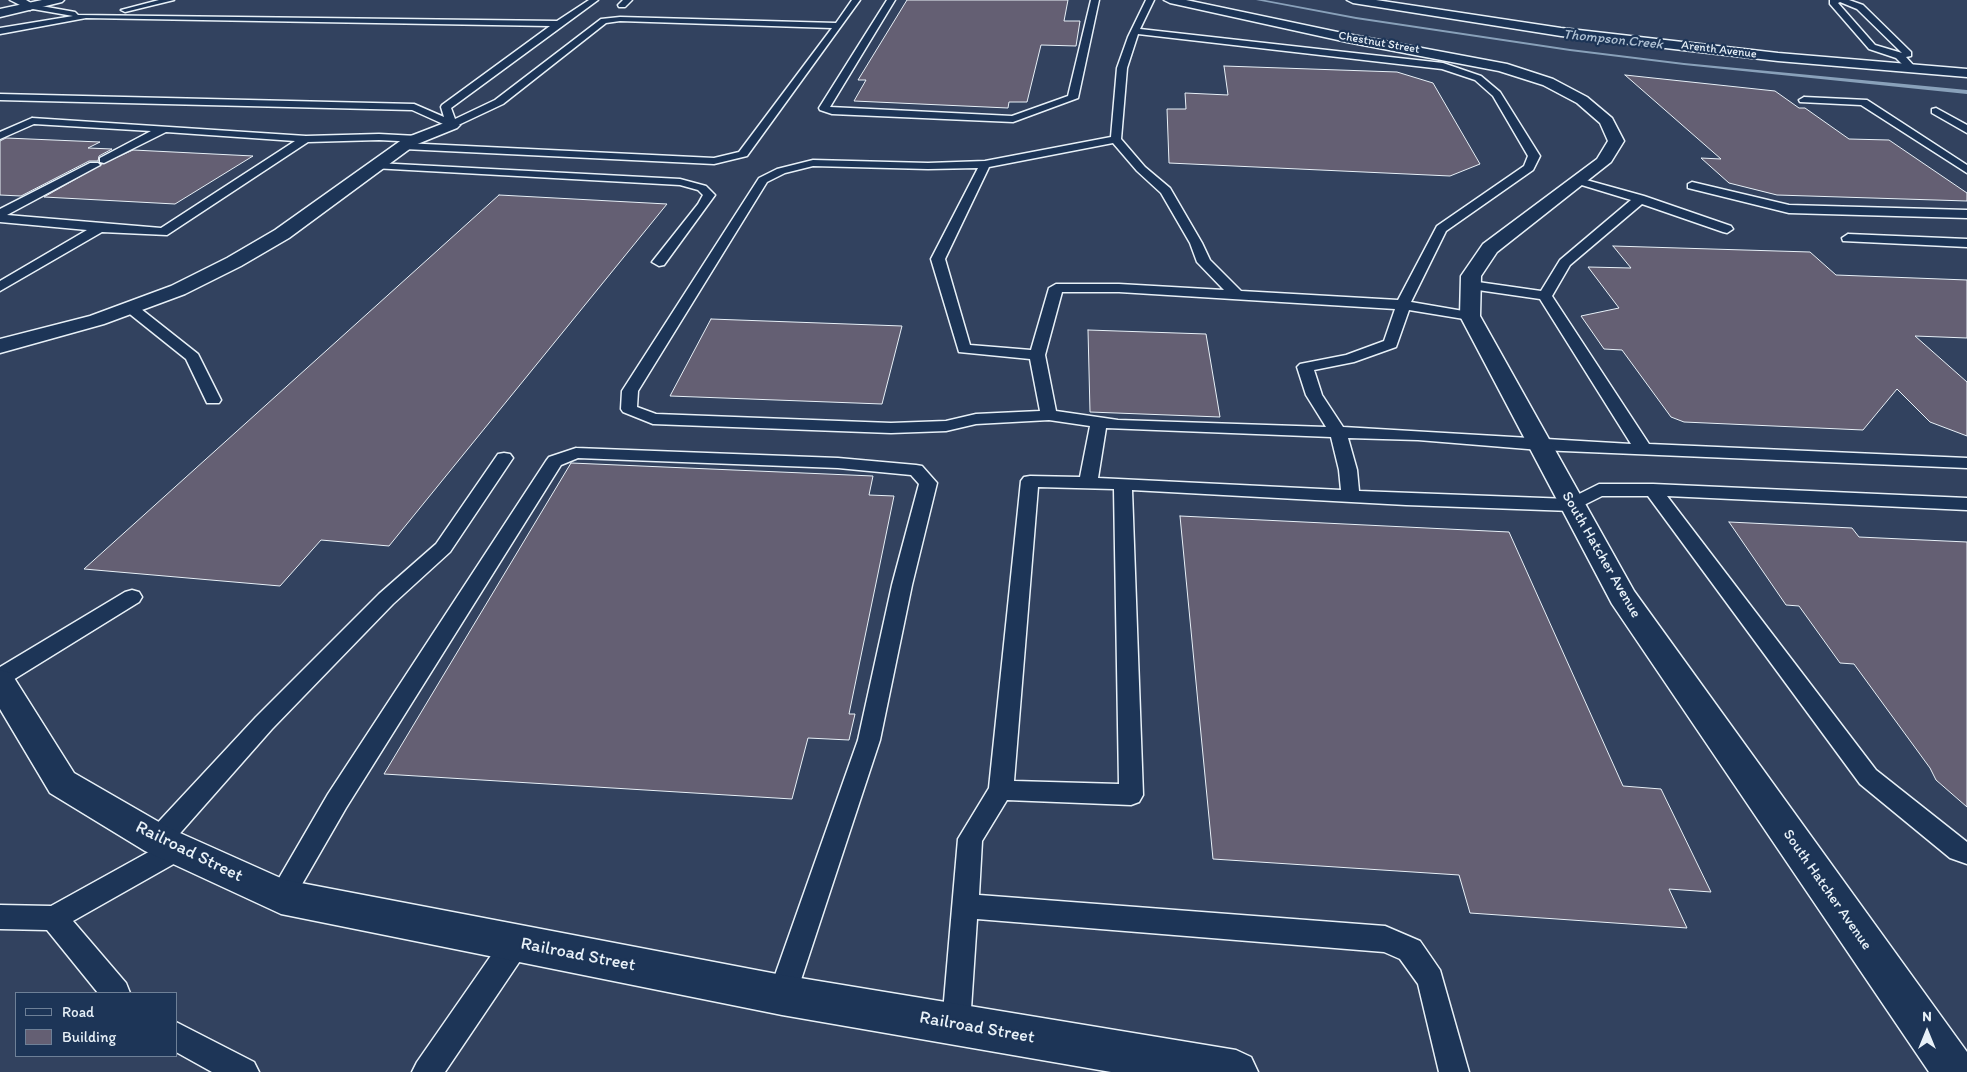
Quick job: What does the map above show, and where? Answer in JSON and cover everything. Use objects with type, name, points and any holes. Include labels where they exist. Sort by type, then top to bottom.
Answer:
[{"type":"street","points":[[0,4],[16,0],[30,6]]},
{"type":"street","points":[[0,13],[58,0]]},
{"type":"street","name":"Chestnut Street","points":[[1170,0],[1320,33],[1502,67],[1548,82],[1582,100],[1607,121],[1616,141],[1602,162],[1579,180]]},
{"type":"street","name":"Arenth Avenue","points":[[1353,0],[1560,32],[1778,57],[1967,73]]},
{"type":"street","points":[[0,346],[96,320],[178,290],[250,253],[282,234],[410,142],[452,125]]},
{"type":"street","points":[[1470,316],[1471,276],[1490,248],[1579,180]]},
{"type":"street","name":"South Hatcher Avenue","points":[[1470,316],[1622,597],[1954,1072]]},
{"type":"street","name":"Railroad Street","points":[[4,694],[62,783],[168,844],[281,897],[782,995],[956,1024],[1169,1066],[1236,1072]]},
{"type":"lane","points":[[0,30],[38,26],[170,0]]},
{"type":"lane","points":[[452,125],[446,107],[594,0]]},
{"type":"lane","points":[[0,136],[32,121],[306,139],[379,137],[410,142],[714,161],[743,154],[856,0]]},
{"type":"lane","points":[[892,0],[824,108],[832,111],[1013,119],[1073,98],[1095,0]]},
{"type":"lane","points":[[1150,0],[1135,31],[1122,68],[1116,139],[1142,169],[1166,191],[1196,243],[1204,262],[1238,296]]},
{"type":"lane","points":[[1899,56],[1908,54],[1860,7],[1841,0],[1834,2],[1872,47],[1899,56],[1911,68]]},
{"type":"lane","points":[[30,6],[86,16],[397,23],[559,24]]},
{"type":"lane","points":[[452,125],[500,102],[604,21],[620,19],[838,26]]},
{"type":"lane","points":[[1135,31],[1444,66],[1478,78],[1497,94],[1534,156],[1530,168],[1441,229],[1403,305],[1391,344],[1349,359],[1305,367],[1314,395],[1338,433],[1348,470],[1350,496]]},
{"type":"lane","points":[[0,97],[414,107],[452,125]]},
{"type":"lane","points":[[1804,100],[1862,102],[1967,170]]},
{"type":"lane","points":[[1936,111],[1967,130]]},
{"type":"lane","points":[[0,214],[164,129]]},
{"type":"lane","points":[[0,218],[163,232],[306,139]]},
{"type":"lane","points":[[1116,139],[984,164],[928,166],[813,163],[781,171],[764,180],[630,391],[629,409],[653,419],[891,428],[946,426],[976,419],[1049,415],[1118,424],[1418,435],[1540,445],[1967,463]]},
{"type":"lane","points":[[984,164],[938,259],[964,349],[1036,355]]},
{"type":"lane","points":[[377,166],[680,182],[702,188],[709,196],[659,262]]},
{"type":"lane","points":[[1579,180],[1727,228]]},
{"type":"lane","points":[[1692,186],[1789,209],[1967,214]]},
{"type":"lane","points":[[1545,296],[1565,263],[1640,199]]},
{"type":"lane","points":[[0,287],[100,228]]},
{"type":"lane","points":[[1848,238],[1967,243]]},
{"type":"lane","points":[[1471,285],[1545,296],[1643,449]]},
{"type":"lane","points":[[1049,415],[1036,355],[1056,288],[1119,288],[1403,305],[1470,316]]},
{"type":"lane","points":[[131,308],[193,357],[213,400]]},
{"type":"lane","points":[[1088,482],[1099,422]]},
{"type":"lane","points":[[281,897],[347,785],[555,460],[576,453],[838,463],[916,470],[928,483],[902,585],[869,740],[782,995]]},
{"type":"lane","points":[[0,917],[54,918],[168,844],[264,723],[386,598],[442,548],[504,458]]},
{"type":"lane","points":[[956,1024],[970,839],[1001,790],[1030,481],[1088,482],[1350,496],[1572,505],[1599,490],[1653,490],[1967,504]]},
{"type":"lane","points":[[1001,790],[1131,795],[1123,484]]},
{"type":"lane","points":[[1653,490],[1868,777],[1958,850],[1967,853]]},
{"type":"lane","points":[[4,694],[132,597]]},
{"type":"lane","points":[[965,906],[1384,939],[1410,950],[1430,978],[1454,1072]]},
{"type":"lane","points":[[54,918],[115,992]]},
{"type":"lane","points":[[426,1072],[516,943]]},
{"type":"lane","points":[[178,1037],[237,1070],[244,1072]]},
{"type":"shaded area","points":[[0,0],[1967,0],[1967,1072],[0,1072]]},
{"type":"building","points":[[907,0],[1068,0],[1064,21],[1080,21],[1076,46],[1041,45],[1027,102],[1009,102],[1008,108],[854,101],[866,80],[858,80]]},
{"type":"building","points":[[1224,66],[1397,72],[1433,83],[1480,164],[1450,176],[1169,163],[1167,109],[1186,109],[1185,93],[1228,95]]},
{"type":"building","points":[[1625,75],[1775,91],[1799,108],[1805,108],[1849,139],[1889,140],[1967,193],[1967,201],[1777,195],[1729,183],[1701,158],[1721,159]]},
{"type":"building","points":[[6,138],[100,142],[88,148],[112,149],[99,156],[98,161],[89,161],[21,196],[0,195],[0,141]]},
{"type":"building","points":[[133,150],[253,156],[175,204],[44,197],[102,164]]},
{"type":"building","points":[[499,195],[667,204],[389,546],[321,540],[280,586],[84,569]]},
{"type":"building","points":[[1613,246],[1810,252],[1836,275],[1967,280],[1967,338],[1915,336],[1967,382],[1967,436],[1930,422],[1897,389],[1863,430],[1684,422],[1671,417],[1622,350],[1604,349],[1581,316],[1619,308],[1588,267],[1631,268]]},
{"type":"building","points":[[711,319],[902,326],[882,404],[670,396]]},
{"type":"building","points":[[1088,330],[1206,334],[1220,417],[1090,412]]},
{"type":"building","points":[[571,463],[873,476],[869,495],[894,496],[849,714],[855,714],[849,740],[808,738],[792,799],[384,774]]},
{"type":"building","points":[[1180,516],[1509,532],[1623,786],[1661,789],[1711,892],[1669,889],[1687,928],[1470,913],[1459,875],[1213,859]]},
{"type":"building","points":[[1729,522],[1852,528],[1859,537],[1967,542],[1967,807],[1936,780],[1930,768],[1854,664],[1840,663],[1799,606],[1786,605]]},
{"type":"waterway","name":"Thompson Creek","points":[[1258,0],[1356,18],[1570,50],[1684,64],[1967,92]]}]
